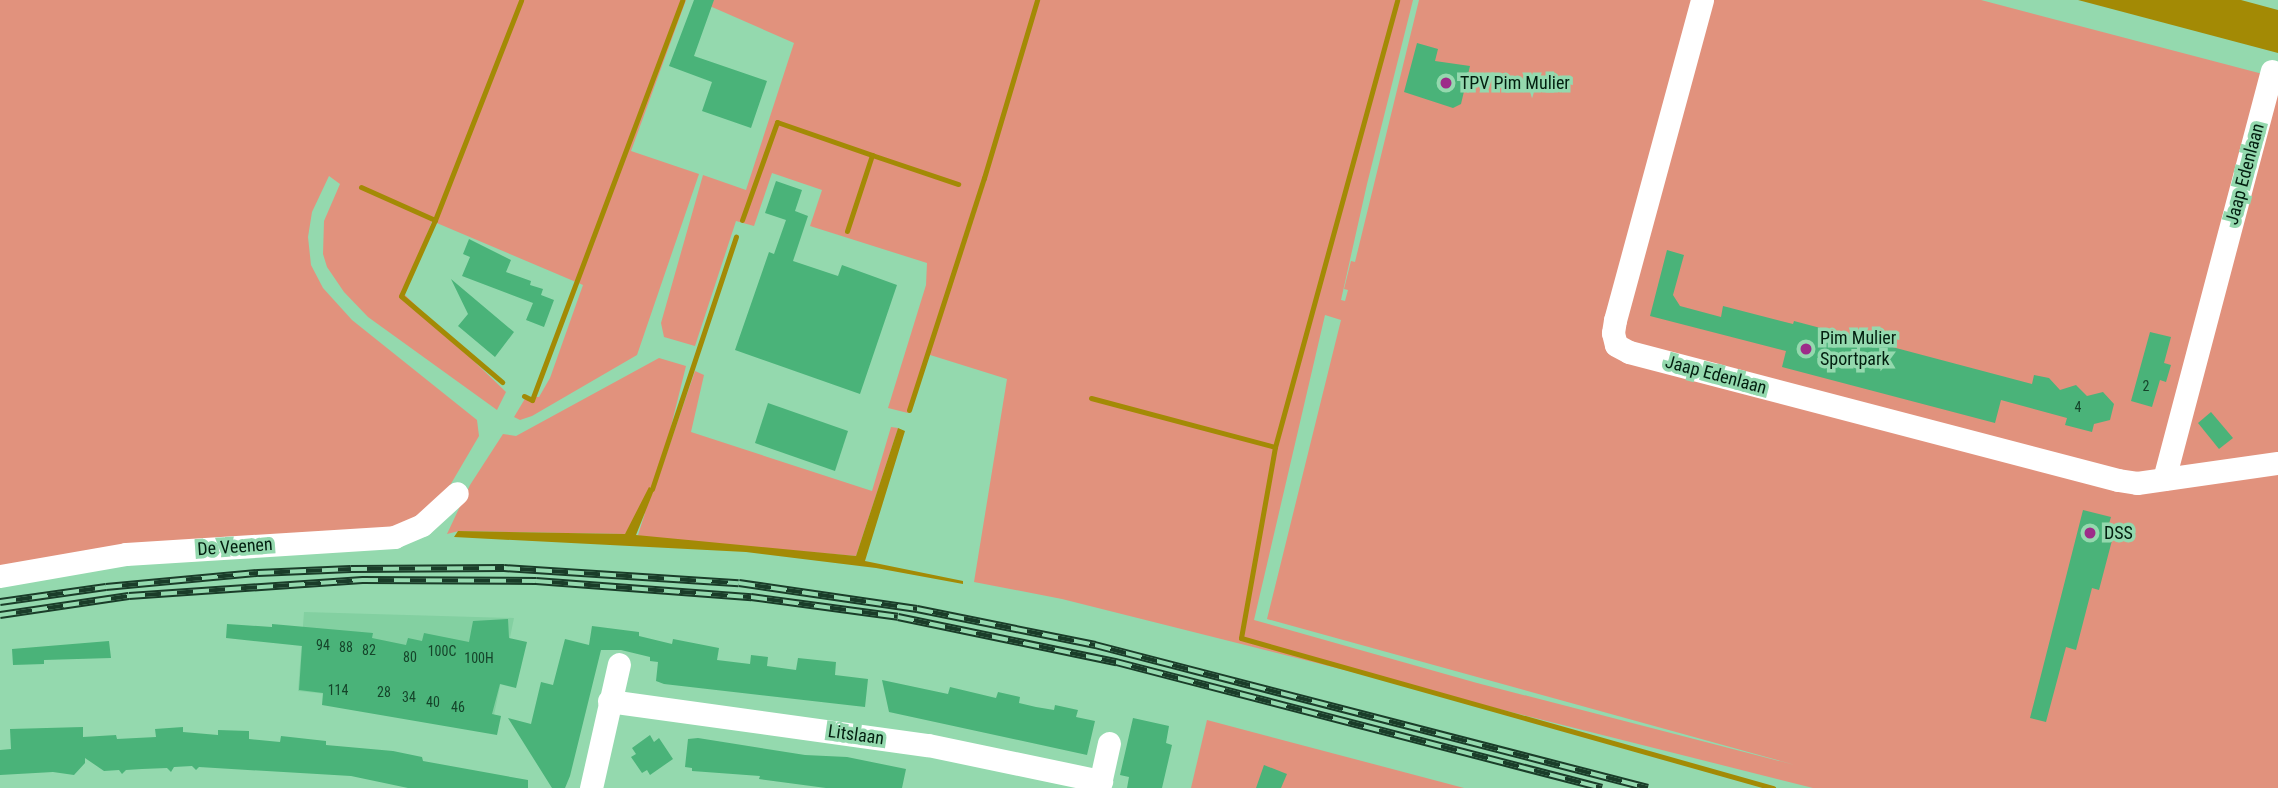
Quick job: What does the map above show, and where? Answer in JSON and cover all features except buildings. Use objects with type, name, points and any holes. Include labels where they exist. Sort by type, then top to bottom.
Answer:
[{"type":"street","name":"Jaap Edenlaan","points":[[1702,0],[1615,320],[1613,333],[1616,345],[1629,352],[2118,481],[2137,483],[2164,480],[2278,463]]},
{"type":"street","name":"Jaap Edenlaan","points":[[2164,480],[2272,71]]},
{"type":"street","name":"De Veenen","points":[[0,576],[126,554],[394,537],[422,525],[457,494]]},
{"type":"street","points":[[592,788],[619,664]]},
{"type":"street","name":"Litslaan","points":[[609,701],[928,745],[1100,784],[1109,743]]},
{"type":"shaded area","points":[[0,0],[686,0],[631,151],[699,174],[637,355],[532,416],[520,420],[514,417],[526,397],[539,397],[550,378],[583,285],[432,221],[404,294],[506,392],[497,410],[368,317],[344,292],[327,267],[323,254],[324,221],[340,184],[329,176],[312,212],[308,237],[311,265],[323,288],[352,320],[477,420],[479,436],[435,511],[397,530],[0,568]]},
{"type":"shaded area","name":"Pim Mulier Sportpark","points":[[696,0],[1413,0],[1367,184],[1341,300],[1345,301],[1348,290],[1344,289],[1351,261],[1355,262],[1419,0],[1981,0],[2278,78],[2278,788],[1813,788],[1062,599],[974,582],[1007,379],[927,354],[908,413],[888,408],[926,285],[927,263],[810,226],[822,190],[772,173],[754,226],[736,221],[695,346],[664,337],[661,323],[703,175],[746,190],[794,43]],"holes":[[[1325,315],[1341,320],[1267,619],[1795,765],[1477,683],[1254,620]]]},
{"type":"shaded area","points":[[2078,0],[2241,0],[2278,10],[2278,53]]},
{"type":"shaded area","points":[[659,358],[686,366],[658,479],[695,371],[704,375],[691,432],[872,491],[891,427],[898,428],[856,556],[646,538],[638,535],[645,513],[625,534],[459,531],[447,534],[470,485],[503,434],[516,436]]},
{"type":"shaded area","points":[[898,428],[905,431],[865,561],[963,581],[963,584],[876,568],[746,552],[454,537],[458,531],[625,534],[649,487],[654,490],[636,535],[856,556]]},
{"type":"shaded area","points":[[304,612],[514,618],[493,720],[365,698],[298,691]]},
{"type":"shaded area","points":[[1207,720],[1464,788],[1191,788]]},
{"type":"waterway","points":[[435,220],[521,0]]},
{"type":"waterway","points":[[524,396],[532,400],[682,0]]},
{"type":"waterway","points":[[909,410],[984,178],[1037,0]]},
{"type":"waterway","points":[[1091,398],[1275,447],[1397,0]]},
{"type":"waterway","points":[[742,220],[777,122],[872,155]]},
{"type":"waterway","points":[[847,231],[872,155],[958,184]]},
{"type":"waterway","points":[[361,187],[435,220],[401,296],[502,382]]},
{"type":"waterway","points":[[652,489],[736,237]]},
{"type":"waterway","points":[[1275,447],[1241,638],[1773,788]]},
{"type":"railway","points":[[0,602],[106,587],[258,573],[351,569],[504,568],[739,583],[917,609],[1095,645],[1648,788]]},
{"type":"railway","points":[[0,615],[129,596],[362,580],[536,581],[751,597],[898,617],[1116,662],[1602,788]]},
{"type":"place","name":"TPV Pim Mulier","points":[[1446,83]]},
{"type":"place","name":"Pim Mulier Sportpark","points":[[1806,349]]},
{"type":"place","name":"DSS","points":[[2090,533]]}]
